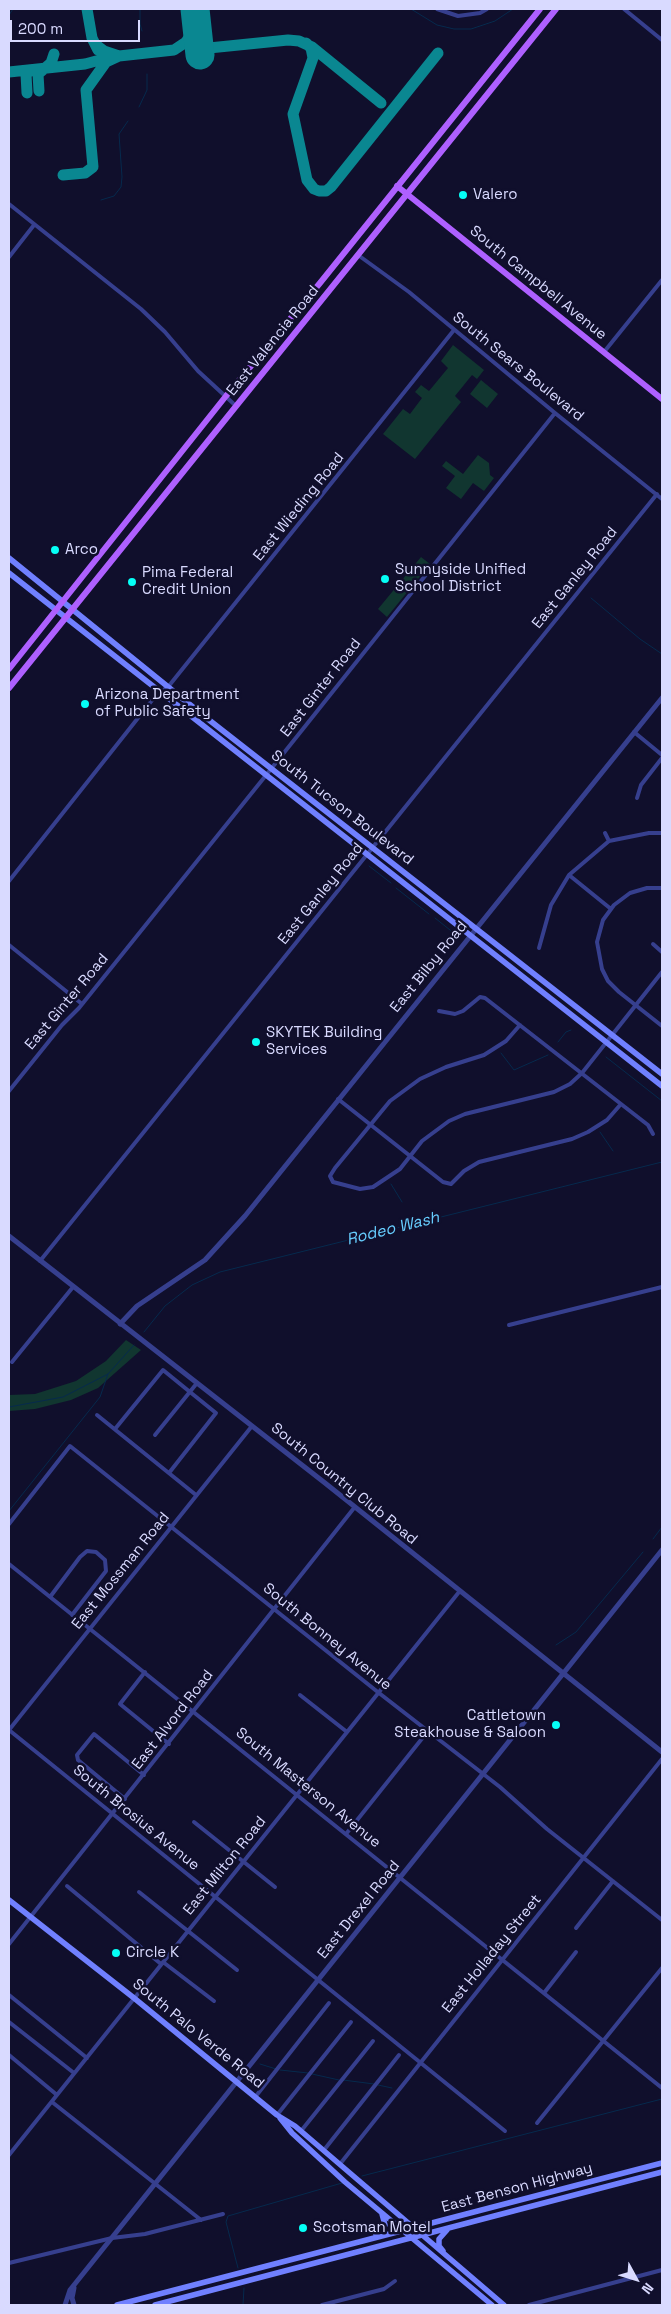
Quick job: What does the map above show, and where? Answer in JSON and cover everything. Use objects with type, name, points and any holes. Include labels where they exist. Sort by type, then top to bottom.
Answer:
[{"type":"main road","name":"East Valencia Road","points":[[9,668],[226,396],[320,283],[540,9]]},
{"type":"main road","name":"East Valencia Road","points":[[9,688],[556,9]]},
{"type":"main road","points":[[479,84],[489,92]]},
{"type":"main road","name":"South Campbell Avenue","points":[[397,186],[662,399]]},
{"type":"main road","points":[[138,508],[149,516]]},
{"type":"main road","name":"South Tucson Boulevard","points":[[9,558],[168,687],[662,1074]]},
{"type":"main road","name":"South Tucson Boulevard","points":[[9,573],[662,1086]]},
{"type":"main road","name":"South Palo Verde Road","points":[[9,1900],[256,2096],[292,2132],[379,2210],[492,2305]]},
{"type":"main road","name":"South Palo Verde Road","points":[[277,2115],[301,2131],[324,2150],[420,2235],[504,2305]]},
{"type":"main road","name":"East Benson Highway","points":[[117,2305],[662,2162]]},
{"type":"main road","name":"East Benson Highway","points":[[155,2305],[662,2172]]},
{"type":"main road","points":[[571,2186],[575,2195]]},
{"type":"main road","points":[[364,2241],[384,2229],[384,2218],[379,2210]]},
{"type":"main road","points":[[448,2259],[439,2246],[439,2239],[454,2226]]},
{"type":"street","points":[[437,9],[458,16],[480,13],[487,9]]},
{"type":"street","points":[[624,9],[662,40]]},
{"type":"street","points":[[9,204],[141,309],[165,332],[198,371],[237,406]]},
{"type":"street","points":[[9,257],[34,225]]},
{"type":"street","name":"South Sears Boulevard","points":[[358,255],[409,292],[662,499]]},
{"type":"street","points":[[604,352],[662,280]]},
{"type":"street","name":"East Wieding Road","points":[[9,881],[159,691],[168,687],[454,330]]},
{"type":"street","name":"East Ginter Road","points":[[9,1091],[62,1025],[82,1004],[272,769],[429,569],[555,413]]},
{"type":"street","name":"East Ganley Road","points":[[40,1261],[657,494]]},
{"type":"street","name":"East Bilby Road","points":[[120,1324],[137,1306],[205,1260],[245,1216],[662,698]]},
{"type":"street","points":[[634,732],[662,756],[641,785],[637,798]]},
{"type":"street","points":[[605,832],[609,841]]},
{"type":"street","points":[[539,948],[551,905],[569,876],[609,841],[649,833],[662,833]]},
{"type":"street","points":[[569,876],[611,909]]},
{"type":"street","points":[[662,888],[647,888],[630,893],[611,909],[603,920],[597,942],[599,970],[608,981],[662,1026]]},
{"type":"street","points":[[653,944],[662,952]]},
{"type":"street","points":[[9,945],[82,1004]]},
{"type":"street","points":[[520,1025],[506,1041],[484,1056],[446,1067],[420,1079],[390,1101],[330,1176],[333,1182],[360,1189],[373,1187],[400,1169],[409,1155],[422,1141],[449,1121],[465,1114],[554,1092],[570,1084],[582,1073],[662,972]]},
{"type":"street","points":[[439,1012],[455,1014],[463,1011],[480,997],[485,998],[648,1125],[653,1134]]},
{"type":"street","points":[[338,1099],[443,1182],[451,1184],[464,1171],[478,1162],[572,1139],[588,1132],[607,1120],[622,1104]]},
{"type":"street","name":"South Country Club Road","points":[[9,1236],[252,1426],[662,1752]]},
{"type":"street","points":[[12,1362],[73,1287]]},
{"type":"street","points":[[509,1324],[662,1287]]},
{"type":"street","points":[[115,1429],[163,1370],[216,1413],[169,1473]]},
{"type":"street","points":[[155,1435],[197,1383]]},
{"type":"street","points":[[97,1415],[196,1495]]},
{"type":"street","name":"East Mossman Road","points":[[9,1730],[252,1426]]},
{"type":"street","name":"South Bonney Avenue","points":[[9,1524],[70,1446],[483,1774],[547,1829],[662,1920]]},
{"type":"street","name":"East Alvord Road","points":[[9,1944],[195,1712],[354,1508]]},
{"type":"street","name":"East Drexel Road","points":[[65,2305],[69,2293],[112,2238],[662,1550]]},
{"type":"street","points":[[50,1597],[80,1557],[87,1551],[96,1552],[105,1560],[106,1571],[72,1615]]},
{"type":"street","name":"South Masterson Avenue","points":[[9,1564],[402,1877],[662,2088]]},
{"type":"street","name":"East Milton Road","points":[[9,2155],[459,1592]]},
{"type":"street","points":[[145,1672],[120,1704],[169,1744]]},
{"type":"street","points":[[300,1695],[347,1732]]},
{"type":"street","name":"South Brosius Avenue","points":[[9,1730],[421,2061],[505,2131]]},
{"type":"street","points":[[346,1834],[428,1731]]},
{"type":"street","points":[[125,1799],[78,1760],[77,1755],[94,1734],[144,1775]]},
{"type":"street","name":"East Holladay Street","points":[[340,2164],[662,1759]]},
{"type":"street","points":[[194,1822],[276,1887]]},
{"type":"street","points":[[576,1928],[612,1881]]},
{"type":"street","points":[[67,1886],[162,1963],[214,2001]]},
{"type":"street","points":[[139,1892],[238,1970]]},
{"type":"street","points":[[544,1993],[576,1952]]},
{"type":"street","points":[[537,2123],[662,1968]]},
{"type":"street","points":[[9,1995],[86,2058]]},
{"type":"street","points":[[256,2096],[329,2003]]},
{"type":"street","points":[[9,2022],[74,2073]]},
{"type":"street","points":[[277,2115],[351,2022]]},
{"type":"street","points":[[301,2131],[373,2042]]},
{"type":"street","points":[[9,2055],[57,2095]]},
{"type":"street","points":[[324,2150],[399,2055]]},
{"type":"street","points":[[52,2102],[201,2220]]},
{"type":"street","points":[[9,2263],[112,2238],[145,2234],[223,2214]]},
{"type":"street","points":[[529,2305],[662,2270]]},
{"type":"street","points":[[324,2305],[384,2289],[395,2281]]},
{"type":"street","points":[[74,2305],[72,2298],[75,2285]]},
{"type":"green space","points":[[453,345],[484,370],[477,379],[472,375],[455,396],[461,402],[415,459],[383,434],[403,409],[410,414],[422,398],[415,392],[421,385],[429,391],[448,368],[441,361]]},
{"type":"green space","points":[[481,380],[498,394],[487,408],[470,394]]},
{"type":"green space","points":[[478,455],[489,463],[490,475],[494,478],[484,491],[473,483],[461,499],[446,488],[455,476],[442,466],[446,461],[463,474]]},
{"type":"green space","points":[[421,557],[430,564],[387,617],[378,609]]},
{"type":"green space","points":[[126,1340],[141,1350],[98,1388],[71,1400],[35,1409],[9,1411],[9,1395],[35,1394],[76,1381],[106,1361]]},
{"type":"waterway","points":[[9,15],[13,9]]},
{"type":"waterway","points":[[140,9],[142,31]]},
{"type":"waterway","points":[[411,9],[437,25],[454,29],[471,29],[495,21],[513,9]]},
{"type":"waterway","points":[[139,107],[147,90],[147,74]]},
{"type":"waterway","points":[[101,200],[114,196],[121,187],[119,134],[128,121]]},
{"type":"waterway","points":[[591,598],[640,639],[662,654]]},
{"type":"waterway","points":[[369,866],[391,883]]},
{"type":"waterway","points":[[396,888],[429,914]]},
{"type":"waterway","points":[[435,918],[455,934]]},
{"type":"waterway","points":[[558,1042],[566,1032],[571,1030]]},
{"type":"waterway","points":[[501,1053],[514,1070],[548,1055]]},
{"type":"waterway","points":[[606,1057],[662,1101]]},
{"type":"waterway","points":[[600,1132],[613,1151]]},
{"type":"waterway","name":"Rodeo Wash","points":[[144,1332],[165,1306],[192,1285],[220,1272],[662,1162]]},
{"type":"waterway","points":[[391,1184],[402,1202]]},
{"type":"waterway","name":"Rodeo Wash","points":[[9,1407],[63,1397],[108,1374],[134,1345]]},
{"type":"waterway","points":[[9,1511],[100,1397],[108,1374]]},
{"type":"waterway","points":[[653,1539],[662,1527]]},
{"type":"waterway","points":[[556,1645],[576,1632],[643,1552]]},
{"type":"waterway","points":[[260,2064],[276,2069]]},
{"type":"waterway","points":[[280,2070],[308,2073]]},
{"type":"waterway","points":[[312,2074],[339,2080]]},
{"type":"waterway","points":[[343,2080],[374,2084]]},
{"type":"waterway","points":[[378,2085],[392,2088]]},
{"type":"waterway","points":[[362,2176],[662,2099]]},
{"type":"waterway","points":[[238,2268],[226,2222],[228,2216],[342,2183]]},
{"type":"waterway","points":[[243,2305],[244,2288]]},
{"type":"taxiway","points":[[87,9],[92,38],[98,50]]},
{"type":"taxiway","points":[[96,45],[104,51],[119,56],[174,50],[186,42],[197,25]]},
{"type":"taxiway","points":[[199,49],[288,40],[299,41],[312,47],[381,103]]},
{"type":"taxiway","points":[[306,43],[311,48],[313,58],[293,114],[307,180],[314,189],[319,191],[326,191],[331,187],[438,53]]},
{"type":"taxiway","points":[[39,91],[38,74],[51,63],[54,54]]},
{"type":"taxiway","points":[[63,175],[85,173],[93,167],[86,90],[106,62],[119,56]]},
{"type":"taxiway","points":[[9,72],[85,64],[111,57]]},
{"type":"taxiway","points":[[27,93],[26,74],[32,70]]},
{"type":"runway","points":[[195,9],[200,55]]},
{"type":"place","name":"Valero","points":[[463,195]]},
{"type":"place","name":"Arco","points":[[55,550]]},
{"type":"place","name":"Sunnyside Unified School District","points":[[385,579]]},
{"type":"place","name":"Pima Federal Credit Union","points":[[132,582]]},
{"type":"place","name":"Arizona Department of Public Safety","points":[[85,704]]},
{"type":"place","name":"SKYTEK Building Services","points":[[256,1042]]},
{"type":"place","name":"Cattletown Steakhouse & Saloon","points":[[556,1725]]},
{"type":"place","name":"Circle K","points":[[116,1953]]},
{"type":"place","name":"Scotsman Motel","points":[[303,2228]]}]
